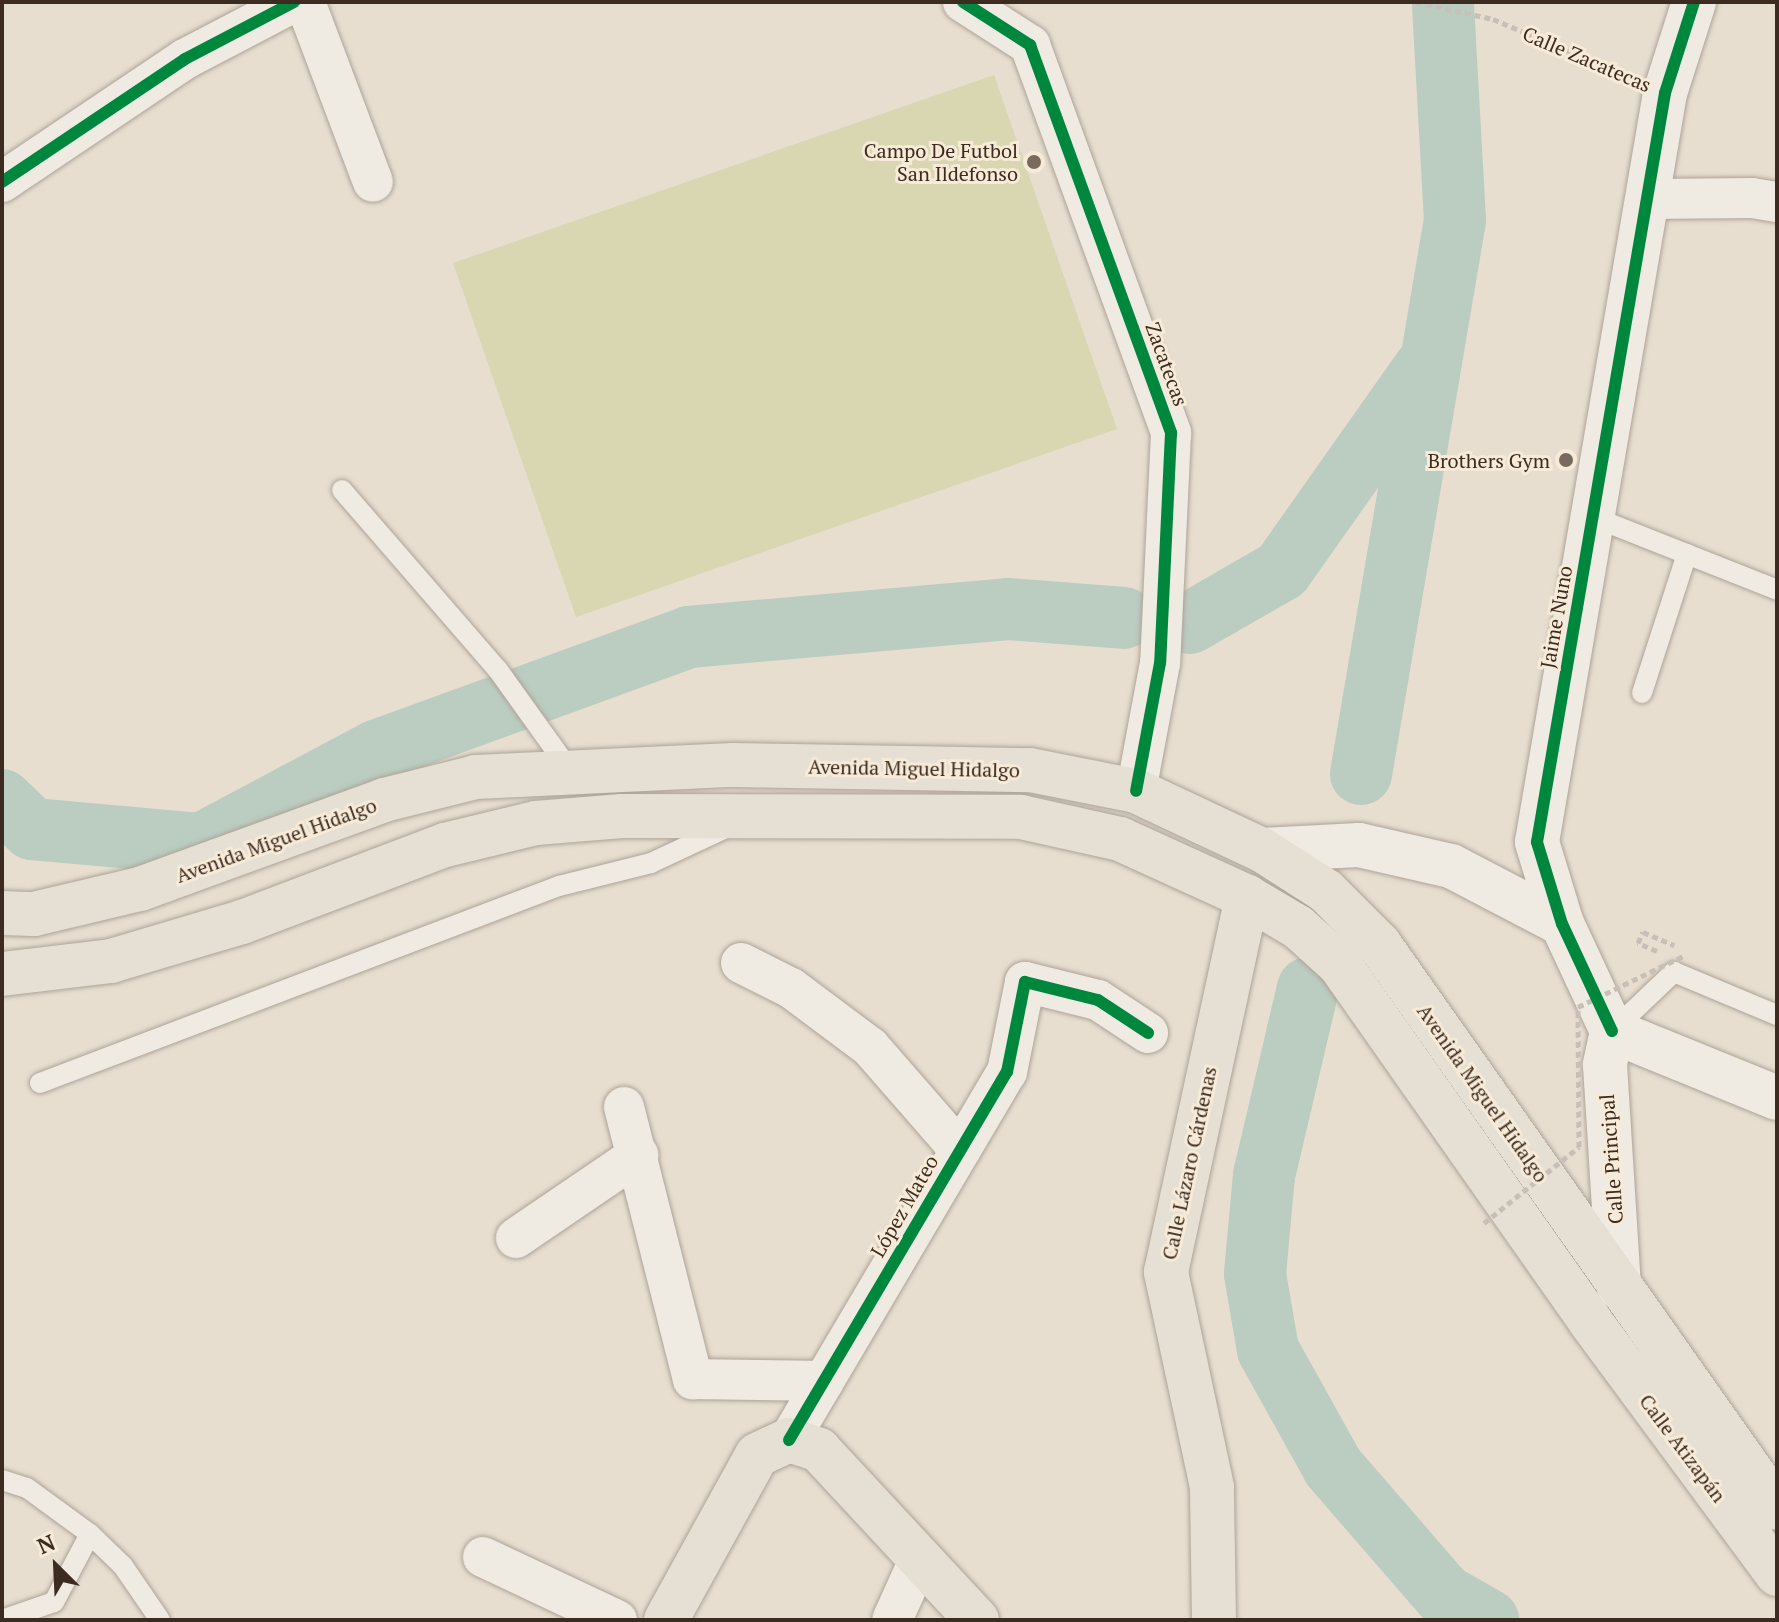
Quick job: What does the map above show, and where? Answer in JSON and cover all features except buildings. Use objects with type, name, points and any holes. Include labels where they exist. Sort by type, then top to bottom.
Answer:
[{"type":"main road","name":"Avenida Miguel Hidalgo","points":[[2,913],[34,914],[140,889],[384,800],[460,781],[569,769],[733,765],[1030,770],[1136,791],[1262,850],[1326,891],[1379,944],[1619,1288]]},
{"type":"main road","name":"Avenida Miguel Hidalgo","points":[[2,974],[111,961],[242,922],[445,845],[536,823],[622,816],[1021,817],[1120,839],[1247,897],[1298,927],[1340,965],[1590,1321]]},
{"type":"main road","name":"Calle Lázaro Cárdenas","points":[[1214,1620],[1212,1487],[1166,1272],[1247,897]]},
{"type":"main road","name":"Calle Atizapán","points":[[1619,1288],[1777,1508]]},
{"type":"main road","name":"Calle Atizapán","points":[[1590,1321],[1777,1574]]},
{"type":"main road","points":[[666,1620],[757,1455],[789,1440],[819,1450],[977,1620]]},
{"type":"street","points":[[2,182],[185,59],[294,2]]},
{"type":"street","points":[[305,2],[373,182]]},
{"type":"street","name":"Zacatecas","points":[[963,2],[1030,45],[1171,433],[1160,663],[1136,791]]},
{"type":"street","name":"Jaime Nuno","points":[[1612,1031],[1562,924],[1537,842],[1665,93],[1694,2]]},
{"type":"street","points":[[1647,199],[1752,198],[1777,202]]},
{"type":"street","points":[[1262,850],[1359,845],[1451,866],[1562,924]]},
{"type":"street","points":[[741,963],[791,988],[870,1047],[960,1150]]},
{"type":"street","name":"López Mateo","points":[[789,1440],[1007,1072],[1025,982],[1098,1000],[1148,1033]]},
{"type":"street","points":[[1612,1031],[1777,1098]]},
{"type":"street","name":"Calle Principal","points":[[1612,1031],[1605,1065],[1619,1288]]},
{"type":"street","points":[[624,1107],[693,1379],[824,1381]]},
{"type":"street","points":[[516,1238],[638,1155]]},
{"type":"street","points":[[483,1557],[617,1620]]},
{"type":"street","points":[[892,1620],[920,1558]]},
{"type":"lane","points":[[342,490],[498,670],[569,769]]},
{"type":"lane","points":[[1593,517],[1777,590]]},
{"type":"lane","points":[[1642,693],[1687,554]]},
{"type":"lane","points":[[40,1083],[559,886],[651,863],[750,816]]},
{"type":"lane","points":[[1612,1031],[1674,972],[1777,1015]]},
{"type":"lane","points":[[2,1480],[27,1488],[90,1534],[123,1566],[160,1620]]},
{"type":"lane","points":[[2,1620],[54,1602],[90,1534]]},
{"type":"path","points":[[1484,1223],[1579,1147],[1578,1007],[1683,956]]},
{"type":"shaded area","points":[[994,75],[1117,429],[576,617],[453,263]]},
{"type":"waterway","points":[[1361,774],[1455,220],[1443,2]]},
{"type":"waterway","points":[[1190,623],[1282,570],[1423,370]]},
{"type":"waterway","points":[[2,800],[32,829],[201,844],[376,751],[689,637],[1008,609],[1124,618]]},
{"type":"waterway","points":[[1308,988],[1264,1175],[1255,1274],[1268,1350],[1333,1467],[1444,1595],[1488,1620]]},
{"type":"cycle path","points":[[2,182],[185,59],[294,2]]},
{"type":"cycle path","points":[[963,2],[1030,45],[1171,433],[1160,663],[1136,791]]},
{"type":"cycle path","name":"Calle Zacatecas","points":[[1612,1031],[1562,924],[1537,842],[1665,93],[1694,2]]},
{"type":"cycle path","points":[[789,1440],[1007,1072],[1025,982],[1098,1000],[1148,1033]]},
{"type":"place","name":"Campo De Futbol San Ildefonso","points":[[1034,162]]},
{"type":"place","name":"Brothers Gym","points":[[1566,460]]}]
